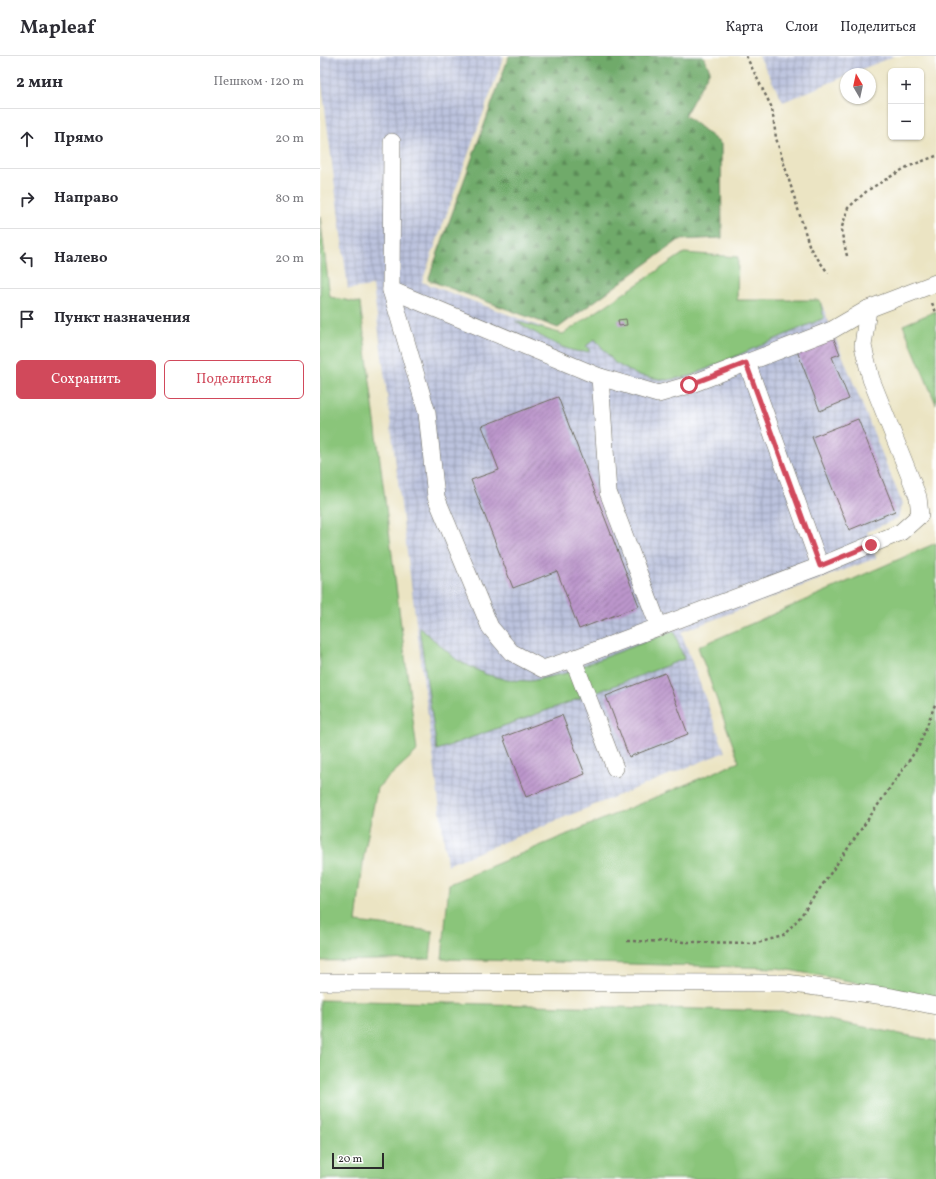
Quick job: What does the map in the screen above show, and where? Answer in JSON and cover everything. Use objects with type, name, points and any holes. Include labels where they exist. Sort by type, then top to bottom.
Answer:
[{"type":"street","points":[[392,142],[391,290],[428,413],[436,497],[490,627],[511,652],[543,668],[573,659],[820,566],[901,532],[920,515],[918,497],[871,379],[863,346],[868,309]]},
{"type":"street","points":[[391,290],[600,377],[658,394],[689,385],[832,330],[868,309],[936,283]]},
{"type":"street","points":[[746,363],[820,566]]},
{"type":"street","points":[[600,377],[608,492],[659,627]]},
{"type":"street","points":[[573,659],[615,768]]},
{"type":"street","points":[[320,982],[786,983],[892,998],[936,1006]]},
{"type":"path","points":[[746,56],[772,108],[776,138],[810,248],[828,273]]},
{"type":"path","points":[[847,256],[841,230],[848,208],[868,190],[907,167],[936,156]]},
{"type":"path","points":[[627,941],[757,944],[783,936],[800,916],[919,746],[936,702]]},
{"type":"shaded area","points":[[320,56],[504,56],[422,282],[563,335],[684,253],[738,257],[737,300],[820,300],[902,503],[898,518],[867,532],[876,558],[681,632],[725,752],[447,865],[373,286],[348,289],[320,69]]},
{"type":"shaded area","points":[[759,56],[894,56],[865,68],[840,68],[840,78],[783,102]]},
{"type":"green space","points":[[509,56],[703,56],[710,70],[685,115],[721,144],[722,238],[679,240],[558,328],[428,280]]},
{"type":"green space","points":[[320,216],[330,297],[360,303],[417,751],[377,788],[364,855],[356,922],[433,931],[430,959],[320,961]]},
{"type":"green space","points":[[684,253],[738,257],[737,300],[820,300],[824,318],[690,376],[666,380],[637,375],[615,363],[595,339],[586,346],[590,351],[582,352],[572,350],[552,342],[515,321],[563,334]]},
{"type":"green space","points":[[936,311],[936,404],[903,325]]},
{"type":"green space","points":[[936,543],[936,997],[778,968],[442,959],[449,884],[739,762],[698,647]]},
{"type":"green space","points":[[419,627],[457,660],[485,674],[507,680],[531,681],[571,672],[581,698],[437,750]]},
{"type":"green space","points":[[674,631],[684,659],[592,694],[582,666]]},
{"type":"green space","points":[[320,1000],[782,1011],[936,1041],[936,1179],[320,1179]]},
{"type":"building","points":[[626,319],[627,325],[619,326],[618,320]]},
{"type":"building","points":[[833,337],[840,354],[832,357],[849,399],[820,411],[797,351]]},
{"type":"building","points":[[558,397],[639,606],[579,629],[557,571],[513,588],[471,480],[499,470],[482,426]]},
{"type":"building","points":[[858,419],[895,511],[849,530],[812,437]]},
{"type":"building","points":[[665,673],[688,734],[629,757],[606,696]]},
{"type":"building","points":[[562,715],[585,774],[526,797],[503,737]]},
{"type":"route","points":[[689,385],[746,363],[820,566],[871,545]]}]
